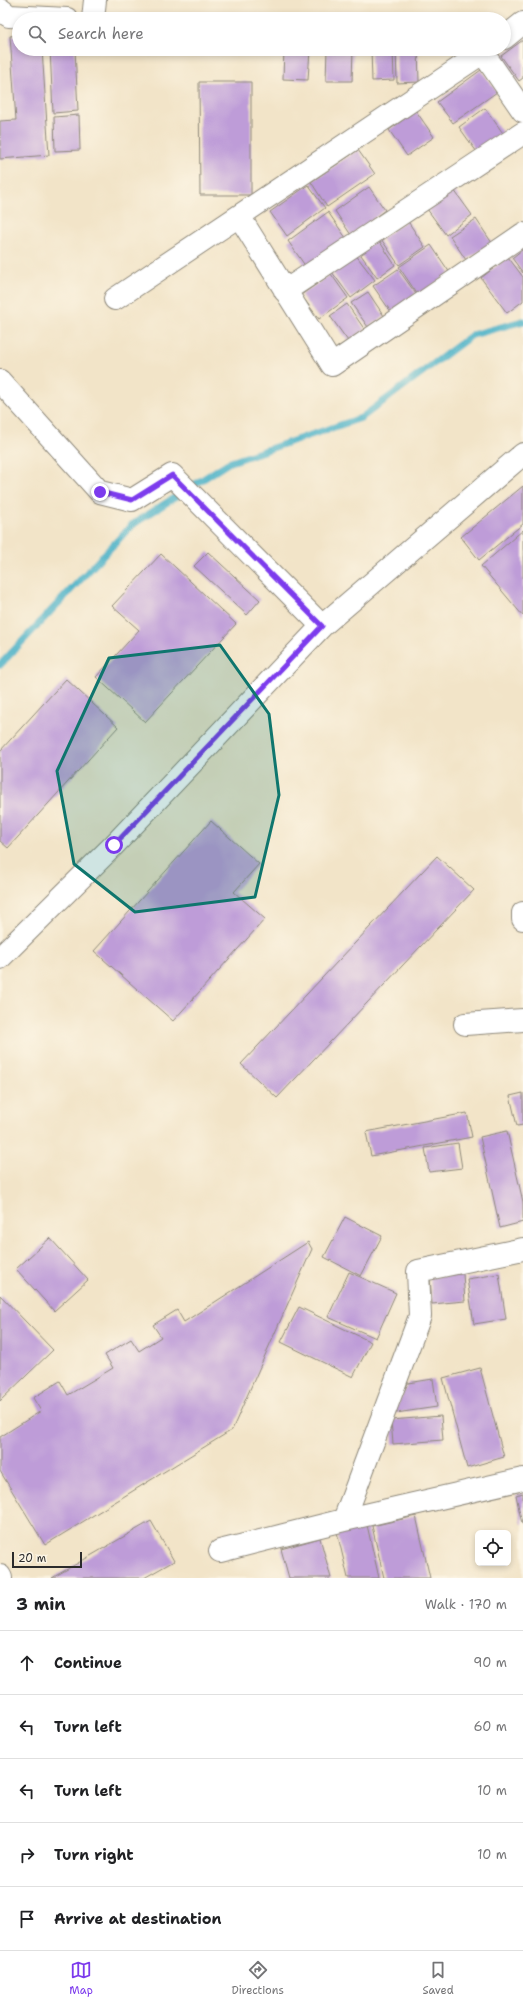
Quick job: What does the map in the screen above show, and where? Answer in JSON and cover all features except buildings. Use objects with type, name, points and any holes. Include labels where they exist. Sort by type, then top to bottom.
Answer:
[{"type":"street","points":[[93,12],[96,0]]},
{"type":"street","points":[[511,32],[523,23]]},
{"type":"street","points":[[115,299],[479,56]]},
{"type":"street","points":[[489,56],[523,111]]},
{"type":"street","points":[[285,291],[523,133]]},
{"type":"street","points":[[239,216],[332,365],[523,234]]},
{"type":"street","points":[[0,381],[100,492],[132,500],[172,475],[322,626]]},
{"type":"street","points":[[0,958],[114,845],[322,626],[523,455]]},
{"type":"street","points":[[523,913],[523,919]]},
{"type":"street","points":[[465,1024],[523,1020]]},
{"type":"street","points":[[344,1520],[420,1316],[418,1271],[523,1249]]},
{"type":"street","points":[[220,1552],[344,1520],[523,1479]]},
{"type":"highlighted area","points":[[220,645],[269,714],[279,795],[255,897],[135,912],[74,864],[57,771],[109,658]]},
{"type":"waterway","points":[[0,665],[132,525],[228,463],[361,418],[472,335],[523,321]]},
{"type":"route","points":[[100,492],[132,500],[172,475],[322,626],[114,845]]}]
